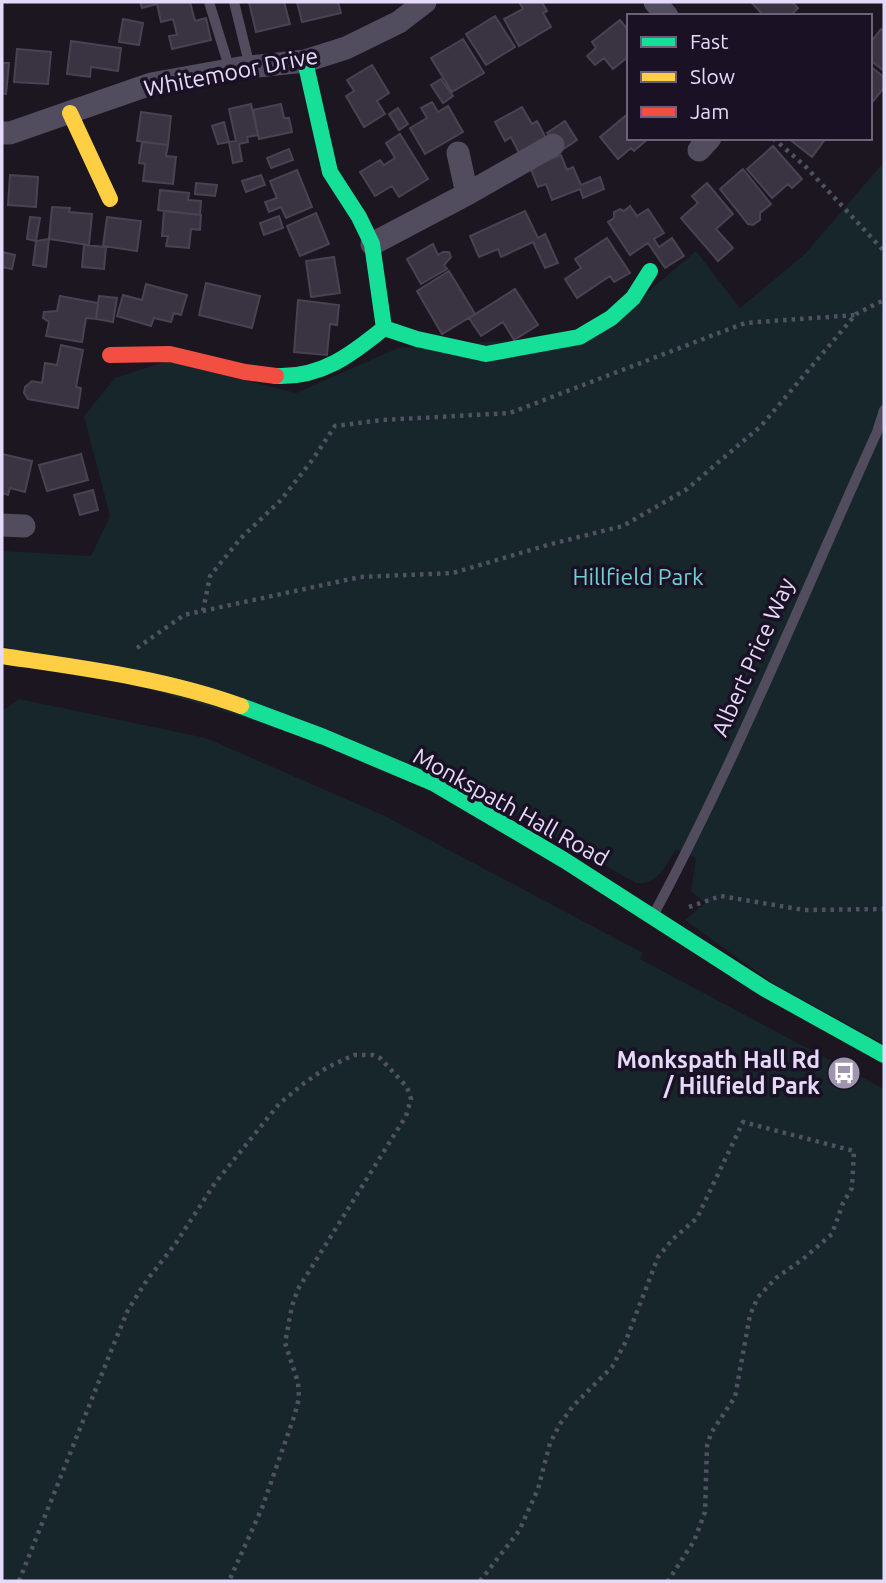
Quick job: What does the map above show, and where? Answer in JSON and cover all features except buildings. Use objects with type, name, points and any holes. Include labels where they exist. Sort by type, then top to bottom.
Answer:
[{"type":"street","name":"Whitemoor Drive","points":[[2,133],[10,133],[151,84],[305,61],[346,47],[399,22],[425,2]]},
{"type":"street","points":[[305,61],[330,172],[359,217],[372,244],[384,328]]},
{"type":"street","points":[[70,113],[110,198]]},
{"type":"street","points":[[372,244],[553,145]]},
{"type":"street","points":[[458,153],[467,194]]},
{"type":"street","points":[[384,328],[417,339],[486,354],[579,337],[611,317],[632,298],[650,271]]},
{"type":"street","points":[[110,355],[169,354],[260,375],[289,378],[325,371],[355,353],[384,328]]},
{"type":"street","name":"Monkspath Hall Road","points":[[2,656],[125,674],[205,695],[324,737],[435,784],[564,860],[765,989],[884,1055]]},
{"type":"lane","points":[[209,2],[240,69]]},
{"type":"lane","points":[[234,2],[240,69]]},
{"type":"lane","name":"Albert Price Way","points":[[653,917],[685,856],[737,743],[877,432],[884,410]]},
{"type":"path","points":[[775,140],[805,166],[884,251]]},
{"type":"path","points":[[203,611],[210,576],[241,538],[281,500],[335,426],[383,420],[510,414],[745,323],[856,314],[884,300]]},
{"type":"path","points":[[131,653],[184,615],[360,577],[453,573],[623,526],[687,488],[761,426],[856,314]]},
{"type":"path","points":[[686,908],[721,896],[804,910],[884,909]]},
{"type":"path","points":[[19,1581],[128,1310],[146,1280],[176,1243],[215,1183],[279,1104],[326,1068],[354,1055],[373,1055],[380,1058],[401,1078],[409,1093],[410,1105],[406,1116],[298,1289],[285,1343],[298,1382],[299,1398],[262,1508],[229,1581]]},
{"type":"path","points":[[480,1581],[519,1531],[538,1489],[550,1443],[560,1424],[573,1406],[612,1367],[625,1343],[658,1257],[673,1239],[697,1218],[743,1122],[854,1151],[852,1188],[843,1203],[832,1234],[776,1278],[758,1297],[750,1315],[736,1397],[711,1433],[707,1446],[705,1512],[694,1541],[668,1581]]},
{"type":"green space","name":"Hillfield Park","points":[[884,162],[884,1044],[777,986],[685,920],[705,903],[691,891],[696,858],[676,849],[655,878],[636,883],[444,776],[2,646],[2,551],[91,556],[110,516],[84,416],[115,378],[167,361],[296,393],[398,348],[597,335],[696,251],[740,308],[804,255]]},
{"type":"green space","points":[[19,699],[206,738],[385,816],[643,953],[640,959],[884,1089],[884,1581],[2,1581],[2,711]]},
{"type":"traffic: fast","points":[[276,376],[292,376],[321,369],[347,356],[384,328],[372,244],[359,217],[330,172],[305,61]]},
{"type":"traffic: fast","points":[[384,328],[417,339],[486,354],[579,337],[611,318],[633,298],[650,271]]},
{"type":"traffic: fast","points":[[241,706],[324,737],[435,784],[564,860],[765,989],[884,1055]]},
{"type":"traffic: slow","points":[[70,113],[110,199]]},
{"type":"traffic: slow","points":[[2,656],[153,681],[241,706]]},
{"type":"traffic: jam","points":[[110,355],[170,354],[245,372],[276,376]]},
{"type":"place","name":"Monkspath Hall Rd / Hillfield Park","points":[[844,1073]]}]
